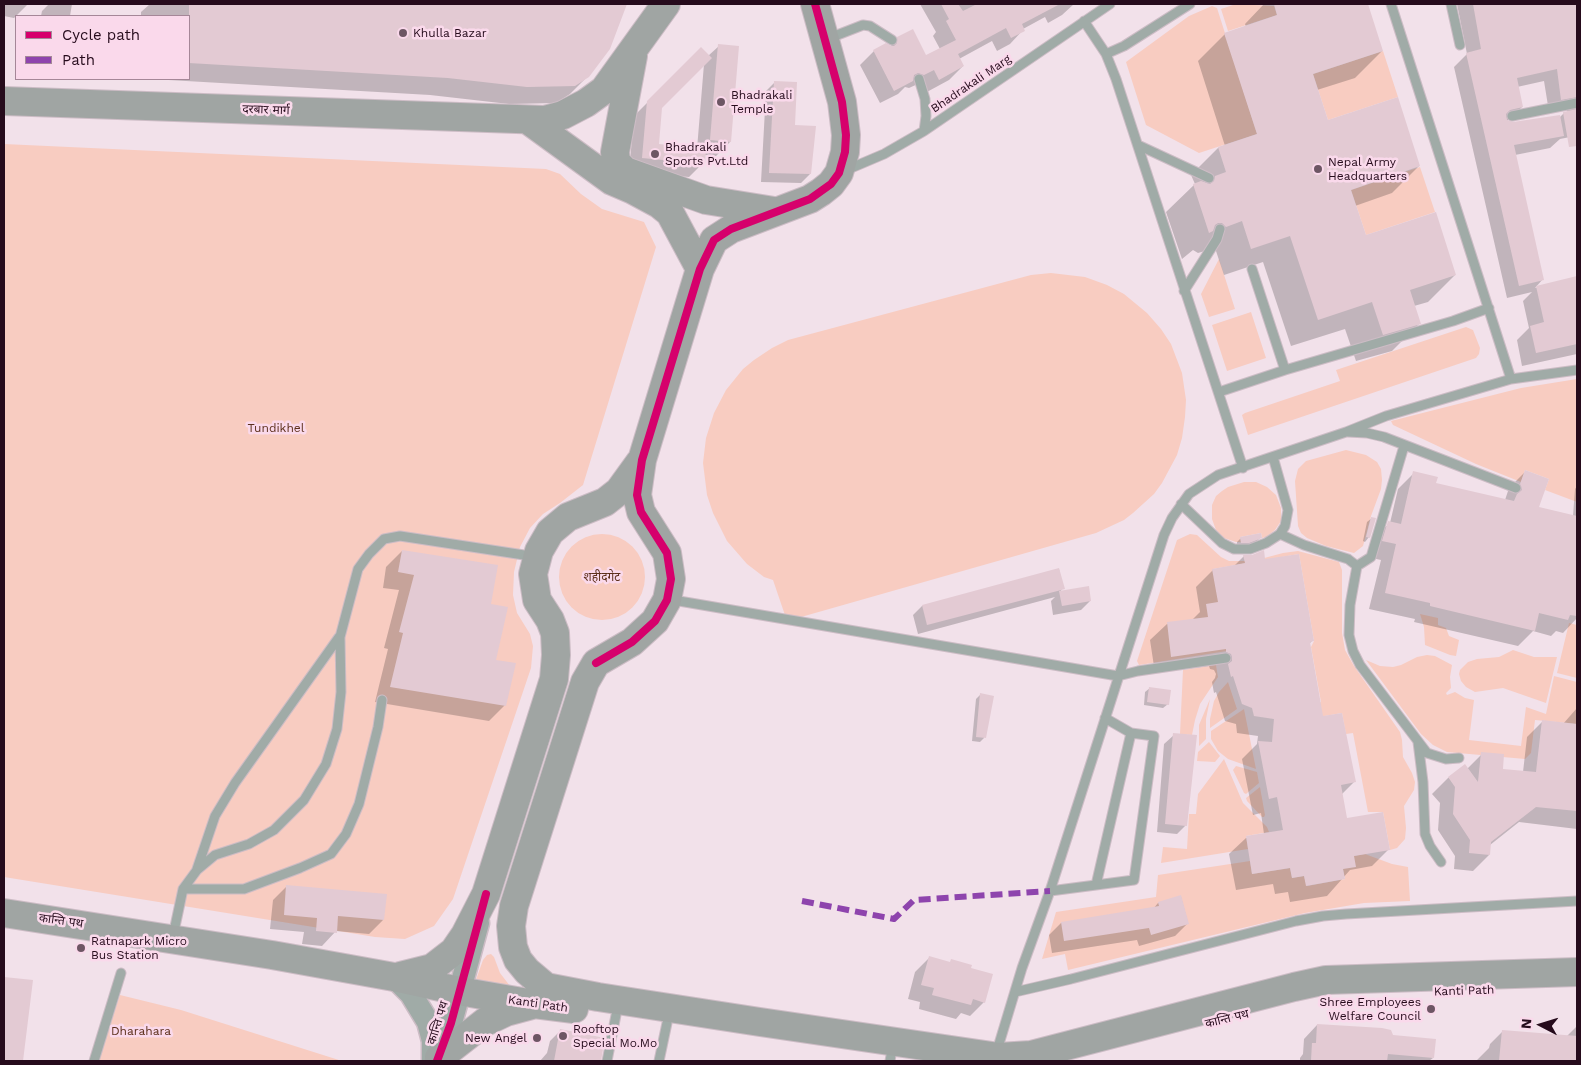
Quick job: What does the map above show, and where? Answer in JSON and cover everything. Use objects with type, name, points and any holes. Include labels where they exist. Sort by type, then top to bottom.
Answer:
[{"type":"main road","name":"दरबार मार्ग","points":[[4,100],[545,120],[563,115],[586,103],[604,90],[664,8]]},
{"type":"main road","points":[[818,17],[842,102],[846,135],[845,152],[839,173],[831,184],[810,199],[774,211],[731,229],[714,240],[700,269],[642,460],[638,495],[641,512],[666,553],[671,579],[667,600],[655,621],[632,642],[596,663],[585,682],[514,906],[511,926],[512,948],[518,960],[527,971],[546,987],[693,1012],[930,1061]]},
{"type":"main road","points":[[634,50],[615,152],[616,162],[624,171],[706,200],[774,211]]},
{"type":"main road","points":[[528,120],[612,181],[634,190],[659,204],[670,213],[700,269]]},
{"type":"main road","points":[[394,977],[417,973],[432,968],[443,961],[454,951],[465,935],[486,894],[554,679],[555,634],[550,620],[537,600],[533,574],[538,551],[550,532],[568,517],[605,502],[619,491],[642,460]]},
{"type":"main road","name":"कान्ति पथ","points":[[4,913],[172,938],[394,977],[459,991]]},
{"type":"main road","points":[[616,1015],[891,1053],[1000,1059],[1031,1055],[1294,986],[1326,980],[1577,972]]},
{"type":"main road","name":"Kanti Path","points":[[1322,996],[1577,987]]},
{"type":"main road","name":"Kanti Path","points":[[459,991],[534,1004],[616,1015]]},
{"type":"main road","name":"कान्ति पथ","points":[[1061,1061],[1283,1003],[1322,996]]},
{"type":"main road","points":[[436,1060],[486,1022],[506,1012],[534,1004]]},
{"type":"street","points":[[459,991],[486,894]]},
{"type":"street","points":[[394,977],[411,994],[428,1022],[436,1060]]},
{"type":"street","name":"कान्ति पथ","points":[[436,1060],[451,1023],[459,991]]},
{"type":"lane","name":"Bhadrakali Marg","points":[[839,173],[884,154],[924,131],[1110,4]]},
{"type":"lane","points":[[1106,54],[1124,46],[1190,4]]},
{"type":"lane","points":[[1390,4],[1511,379]]},
{"type":"lane","points":[[1451,4],[1460,45]]},
{"type":"lane","points":[[818,17],[870,26],[892,40]]},
{"type":"lane","points":[[1084,21],[1106,54],[1116,78],[1184,292],[1243,468]]},
{"type":"lane","points":[[920,79],[926,99],[924,131]]},
{"type":"lane","points":[[1512,116],[1577,103]]},
{"type":"lane","points":[[1138,145],[1209,178]]},
{"type":"lane","points":[[1184,292],[1217,238],[1220,229]]},
{"type":"lane","points":[[1252,269],[1285,370]]},
{"type":"lane","points":[[1219,392],[1285,370],[1453,321],[1488,308]]},
{"type":"lane","points":[[1000,1059],[999,1044],[1015,992],[1050,891],[1164,534],[1189,494],[1218,475],[1346,432],[1386,416],[1511,379],[1577,370]]},
{"type":"lane","points":[[1346,432],[1367,433],[1516,488]]},
{"type":"lane","points":[[1404,446],[1372,557],[1357,566],[1350,605],[1350,635],[1353,651],[1360,666],[1427,753],[1446,760],[1459,758]]},
{"type":"lane","points":[[1181,504],[1222,543],[1234,549],[1250,549],[1266,543],[1280,534],[1285,526],[1288,510],[1273,457]]},
{"type":"lane","points":[[1280,534],[1348,559],[1357,566]]},
{"type":"lane","points":[[196,870],[215,855],[249,844],[274,830],[304,800],[326,764],[337,729],[340,692],[340,637],[358,569],[384,539],[400,536],[524,555]]},
{"type":"lane","points":[[679,601],[1118,676],[1138,671],[1226,658]]},
{"type":"lane","points":[[172,938],[183,889],[196,870],[215,816],[235,783],[340,637]]},
{"type":"lane","points":[[183,889],[244,889],[331,854],[346,834],[359,804],[378,727],[382,700]]},
{"type":"lane","points":[[1050,891],[1134,880],[1154,736],[1131,733],[1105,718]]},
{"type":"lane","points":[[1096,885],[1131,733]]},
{"type":"lane","points":[[1418,742],[1423,782],[1424,834],[1441,862]]},
{"type":"lane","points":[[1015,992],[1296,921],[1323,916],[1577,901]]},
{"type":"lane","points":[[94,1061],[121,973]]},
{"type":"lane","points":[[606,1061],[616,1015]]},
{"type":"lane","points":[[660,1061],[667,1023]]},
{"type":"green space","points":[[1236,4],[1274,6],[1277,15],[1228,31],[1221,9]]},
{"type":"green space","points":[[1212,6],[1217,8],[1257,134],[1199,153],[1146,125],[1126,62],[1189,16]]},
{"type":"green space","points":[[1383,51],[1398,97],[1328,120],[1313,74]]},
{"type":"green space","name":"Tundikhel","points":[[4,144],[546,169],[560,174],[581,194],[602,209],[644,222],[656,247],[583,485],[543,514],[530,528],[520,547],[514,572],[513,595],[517,613],[530,634],[533,646],[531,668],[453,899],[434,926],[405,939],[375,937],[4,877]]},
{"type":"green space","points":[[1420,167],[1435,212],[1366,235],[1351,190]]},
{"type":"green space","points":[[1219,259],[1235,309],[1209,317],[1201,294]]},
{"type":"green space","points":[[1051,273],[1085,277],[1124,294],[1147,313],[1171,344],[1182,373],[1186,400],[1185,417],[1177,455],[1154,494],[1124,520],[1096,533],[787,621],[773,580],[764,577],[747,564],[727,541],[713,513],[707,495],[703,463],[706,438],[714,413],[726,390],[743,369],[754,360],[788,340],[1031,275]]},
{"type":"green space","points":[[1251,312],[1266,358],[1227,371],[1212,325]]},
{"type":"green space","points":[[1466,327],[1473,330],[1480,348],[1476,358],[1248,435],[1242,415],[1245,413],[1340,381],[1336,370]]},
{"type":"green space","points":[[1577,379],[1577,502],[1545,490],[1549,479],[1525,470],[1521,482],[1476,464],[1393,425],[1391,421],[1521,388]]},
{"type":"green space","points":[[1346,450],[1366,455],[1377,462],[1381,469],[1382,480],[1381,489],[1363,546],[1354,553],[1326,546],[1307,538],[1301,533],[1298,526],[1295,481],[1298,469],[1306,461]]},
{"type":"green space","points":[[1244,482],[1256,482],[1267,487],[1276,495],[1281,508],[1281,521],[1275,530],[1266,537],[1262,538],[1261,533],[1240,537],[1241,542],[1236,542],[1224,538],[1216,530],[1212,519],[1212,505],[1216,496],[1222,491]]},
{"type":"green space","name":"शहीदगेट","points":[[602,534],[618,538],[632,547],[641,561],[645,577],[641,593],[632,607],[618,616],[602,620],[586,616],[572,607],[563,593],[559,577],[563,561],[572,547],[586,538]]},
{"type":"green space","points":[[1190,534],[1197,535],[1221,557],[1229,561],[1253,561],[1298,551],[1339,562],[1342,570],[1342,633],[1345,650],[1400,732],[1403,757],[1415,782],[1414,790],[1404,806],[1405,839],[1397,848],[1390,850],[1383,812],[1368,812],[1353,733],[1346,734],[1342,713],[1319,717],[1317,703],[1321,702],[1311,647],[1314,641],[1299,554],[1213,569],[1227,651],[1139,665],[1137,661],[1177,540]]},
{"type":"green space","points":[[1420,614],[1438,618],[1438,625],[1446,628],[1449,636],[1459,640],[1456,656],[1425,645],[1424,627]]},
{"type":"green space","points":[[1569,623],[1577,625],[1577,678],[1557,673]]},
{"type":"green space","points":[[1513,650],[1534,657],[1557,657],[1546,703],[1503,688],[1475,692],[1466,687],[1461,681],[1460,670],[1468,662],[1477,659],[1499,657]]},
{"type":"green space","points":[[1427,655],[1435,656],[1452,665],[1451,688],[1446,693],[1447,695],[1455,692],[1465,698],[1474,700],[1469,740],[1521,746],[1526,707],[1546,714],[1554,676],[1577,682],[1577,724],[1535,720],[1531,753],[1525,759],[1447,752],[1433,745],[1421,734],[1366,660],[1380,666],[1393,667]]},
{"type":"green space","points":[[1216,665],[1218,677],[1200,704],[1192,735],[1180,734],[1183,670]]},
{"type":"green space","points":[[1228,682],[1237,709],[1210,728],[1214,701]]},
{"type":"green space","points":[[1210,699],[1206,719],[1206,739],[1199,746],[1199,725]]},
{"type":"green space","points":[[1244,709],[1256,769],[1228,759],[1218,751],[1211,739],[1211,731]]},
{"type":"green space","points":[[1209,742],[1220,756],[1215,762],[1197,761],[1198,752]]},
{"type":"green space","points":[[1224,759],[1243,803],[1267,827],[1269,832],[1246,836],[1248,849],[1161,863],[1163,847],[1187,849],[1189,814],[1196,814],[1198,794]]},
{"type":"green space","points":[[1236,766],[1257,772],[1259,783],[1246,794],[1233,770]]},
{"type":"green space","points":[[1260,787],[1265,815],[1264,817],[1246,798]]},
{"type":"green space","points":[[1365,854],[1392,864],[1408,867],[1410,901],[1364,903],[1305,913],[1068,970],[1065,954],[1042,959],[1056,912],[1156,897],[1158,875],[1250,861],[1252,874],[1290,868],[1292,878],[1304,876],[1307,886],[1345,879],[1343,869],[1354,856]]},
{"type":"green space","points":[[491,954],[500,973],[510,986],[473,988],[483,960],[487,955]]},
{"type":"green space","name":"Dharahara","points":[[120,995],[181,1010],[342,1061],[98,1061]]},
{"type":"building","name":"Khulla Bazar","points":[[189,4],[627,4],[610,49],[589,77],[575,86],[527,87],[448,78],[190,63]]},
{"type":"building","points":[[941,4],[958,4],[963,11],[977,4],[1060,4],[1022,24],[1025,31],[1011,38],[1006,28],[958,54],[964,66],[939,80],[934,70],[924,75],[918,73],[914,75],[913,81],[894,91],[873,50],[886,43],[894,46],[897,43],[897,37],[913,29],[926,55],[956,40],[946,21],[949,19]]},
{"type":"building","name":"Nepal Army Headquarters","points":[[1274,4],[1368,4],[1383,51],[1313,74],[1328,120],[1398,97],[1420,166],[1351,190],[1366,235],[1436,212],[1456,275],[1410,290],[1421,324],[1383,335],[1372,302],[1318,320],[1290,236],[1251,249],[1242,221],[1226,227],[1222,223],[1218,223],[1213,231],[1209,233],[1193,184],[1201,181],[1210,184],[1214,181],[1215,176],[1226,172],[1218,147],[1257,134],[1224,33],[1277,15]]},
{"type":"building","points":[[1473,4],[1577,4],[1577,97],[1561,100],[1557,69],[1517,78],[1523,107],[1510,110],[1506,114],[1507,120],[1513,122],[1560,115],[1564,136],[1514,145],[1544,280],[1519,286],[1466,53],[1481,49]]},
{"type":"building","points":[[718,44],[739,46],[731,142],[710,140]]},
{"type":"building","points":[[701,47],[712,58],[662,108],[659,144],[706,148],[705,164],[642,158],[647,101]]},
{"type":"building","points":[[774,81],[797,82],[795,125],[816,126],[811,174],[769,173]]},
{"type":"building","points":[[1577,109],[1577,146],[1569,147],[1563,112]]},
{"type":"building","points":[[1577,276],[1577,344],[1536,353],[1530,326],[1544,322],[1536,286]]},
{"type":"building","points":[[1525,470],[1549,479],[1539,507],[1577,516],[1577,616],[1570,615],[1568,620],[1539,613],[1535,631],[1430,606],[1430,603],[1385,593],[1396,544],[1382,541],[1388,521],[1401,524],[1413,471],[1438,477],[1436,483],[1514,501],[1517,494],[1522,490],[1520,484]]},
{"type":"building","points":[[1371,517],[1376,518],[1370,538],[1366,537]]},
{"type":"building","points":[[1261,533],[1262,538],[1249,543],[1241,543],[1240,537]]},
{"type":"building","points":[[402,550],[498,565],[491,604],[508,607],[496,660],[516,663],[506,706],[390,687],[403,633],[399,632],[414,575],[398,572]]},
{"type":"building","points":[[1264,550],[1265,559],[1299,554],[1314,641],[1310,642],[1323,716],[1342,713],[1356,782],[1341,785],[1347,818],[1383,812],[1390,850],[1354,856],[1356,867],[1343,869],[1345,879],[1306,886],[1304,876],[1292,878],[1290,868],[1252,874],[1246,836],[1283,830],[1277,797],[1269,799],[1258,741],[1272,742],[1274,719],[1254,716],[1252,708],[1242,704],[1228,664],[1232,661],[1232,657],[1231,654],[1226,652],[1226,649],[1171,657],[1167,622],[1208,617],[1206,604],[1218,602],[1212,569],[1245,563],[1243,555],[1252,555]]},
{"type":"building","points":[[1059,568],[1065,589],[927,625],[922,605]]},
{"type":"building","points":[[1089,586],[1091,601],[1062,606],[1059,591]]},
{"type":"building","points":[[1149,687],[1171,690],[1169,705],[1147,702]]},
{"type":"building","points":[[980,693],[994,696],[986,738],[976,737]]},
{"type":"building","points":[[1542,720],[1577,724],[1577,811],[1536,807],[1491,842],[1490,855],[1469,853],[1470,840],[1453,814],[1455,787],[1448,777],[1465,764],[1478,782],[1481,752],[1504,754],[1503,769],[1536,772]]},
{"type":"building","points":[[1173,733],[1197,735],[1187,826],[1165,824]]},
{"type":"building","points":[[286,885],[387,894],[384,920],[338,916],[337,933],[316,931],[317,918],[284,915]]},
{"type":"building","points":[[1181,895],[1189,924],[1151,935],[1149,928],[1064,941],[1061,922],[1159,906],[1158,902]]},
{"type":"building","points":[[929,956],[950,962],[951,959],[972,965],[971,968],[993,974],[985,1003],[973,999],[971,1005],[932,995],[934,988],[921,985]]},
{"type":"building","points":[[4,977],[33,980],[23,1061],[4,1061]]},
{"type":"building","points":[[1317,1024],[1382,1028],[1391,1030],[1393,1035],[1436,1039],[1434,1058],[1388,1054],[1387,1061],[1311,1061],[1312,1043],[1316,1043]]},
{"type":"building","points":[[560,1029],[605,1038],[601,1061],[554,1061]]},
{"type":"building","points":[[1502,1030],[1577,1036],[1577,1061],[1499,1061]]},
{"type":"marked path","points":[[802,901],[894,919],[914,900],[1050,891]]},
{"type":"cycle path","points":[[596,663],[632,642],[655,621],[667,600],[671,579],[667,553],[641,512],[637,495],[642,460],[700,269],[714,240],[731,229],[810,199],[831,184],[839,173],[845,152],[846,135],[842,102],[815,4]]},
{"type":"cycle path","points":[[437,1061],[451,1023],[486,894]]},
{"type":"place","name":"Khulla Bazar","points":[[403,33]]},
{"type":"place","name":"Bhadrakali Temple","points":[[721,102]]},
{"type":"place","name":"Bhadrakali Sports Pvt.Ltd","points":[[655,154]]},
{"type":"place","name":"Nepal Army Headquarters","points":[[1318,169]]},
{"type":"place","name":"Ratnapark Micro Bus Station","points":[[81,948]]},
{"type":"place","name":"Shree Employees Welfare Council","points":[[1431,1009]]},
{"type":"place","name":"Rooftop Special Mo.Mo","points":[[563,1036]]},
{"type":"place","name":"New Angel","points":[[537,1038]]}]
